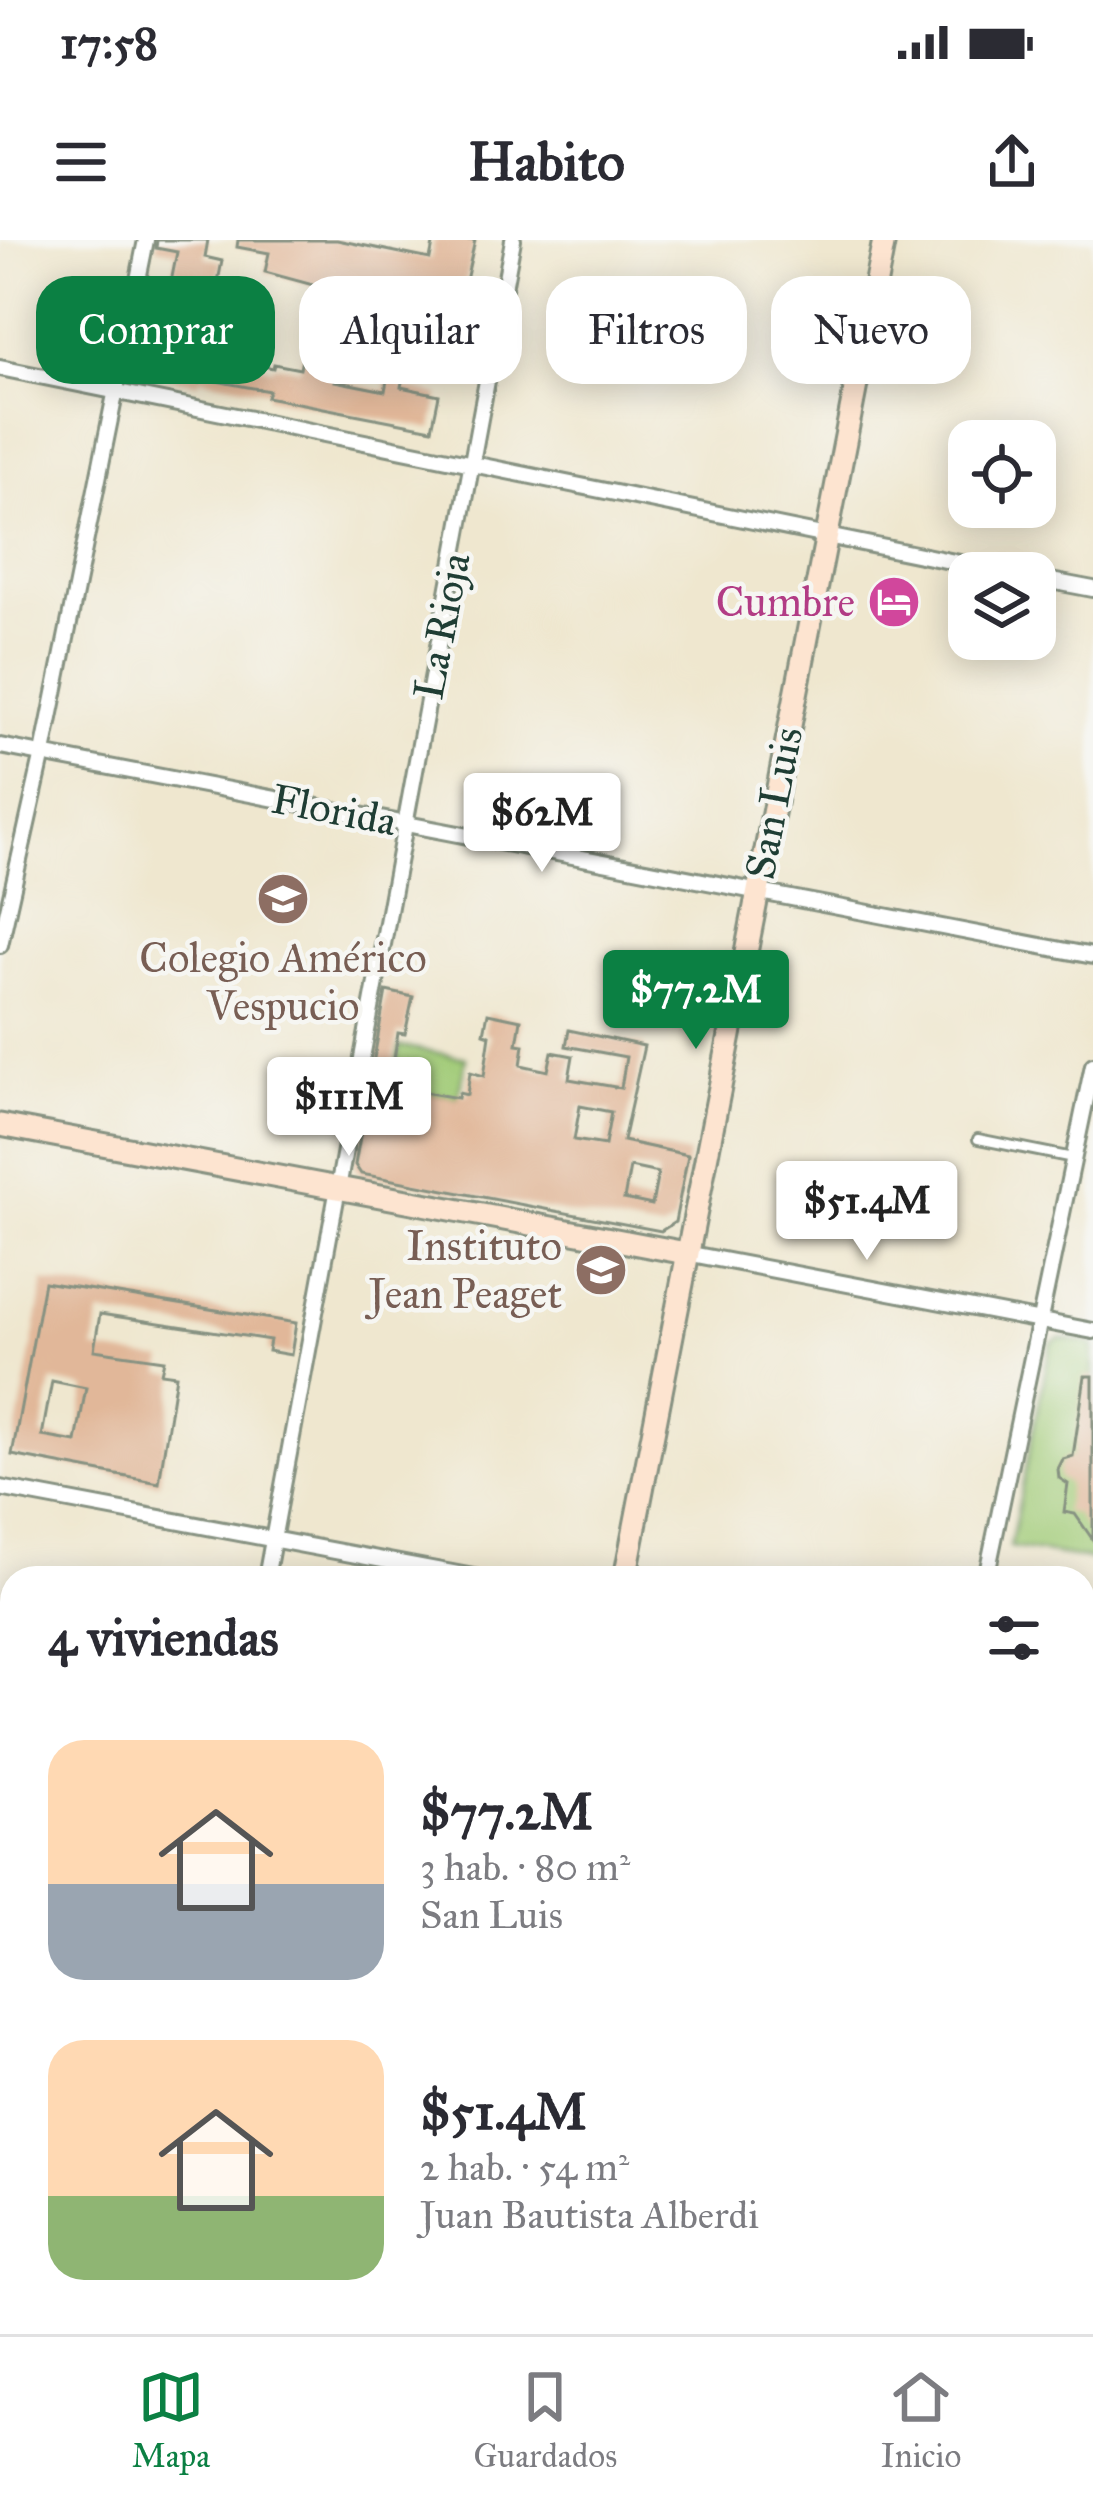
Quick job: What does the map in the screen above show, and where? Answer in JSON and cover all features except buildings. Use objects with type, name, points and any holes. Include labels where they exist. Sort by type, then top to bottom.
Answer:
[{"type":"street","points":[[0,945],[146,240]]},
{"type":"street","name":"La Rioja","points":[[268,1566],[513,240]]},
{"type":"street","name":"San Luis","points":[[627,1566],[884,240]]},
{"type":"street","points":[[0,368],[948,561]]},
{"type":"street","points":[[1056,582],[1093,590]]},
{"type":"street","name":"Florida","points":[[0,746],[1093,956]]},
{"type":"street","points":[[988,1566],[1093,1065]]},
{"type":"street","points":[[0,1125],[1093,1331]]},
{"type":"street","points":[[0,1488],[414,1566]]},
{"type":"lane","points":[[978,1139],[1073,1157]]},
{"type":"green space","points":[[400,1046],[466,1058],[458,1098],[392,1086]]},
{"type":"green space","points":[[1060,1338],[1093,1344],[1093,1560],[1010,1547],[1051,1343]]},
{"type":"place","name":"Cumbre","points":[[894,602]]},
{"type":"place","name":"Colegio Américo Vespucio","points":[[283,899]]},
{"type":"place","name":"Instituto Jean Peaget","points":[[601,1270]]}]
